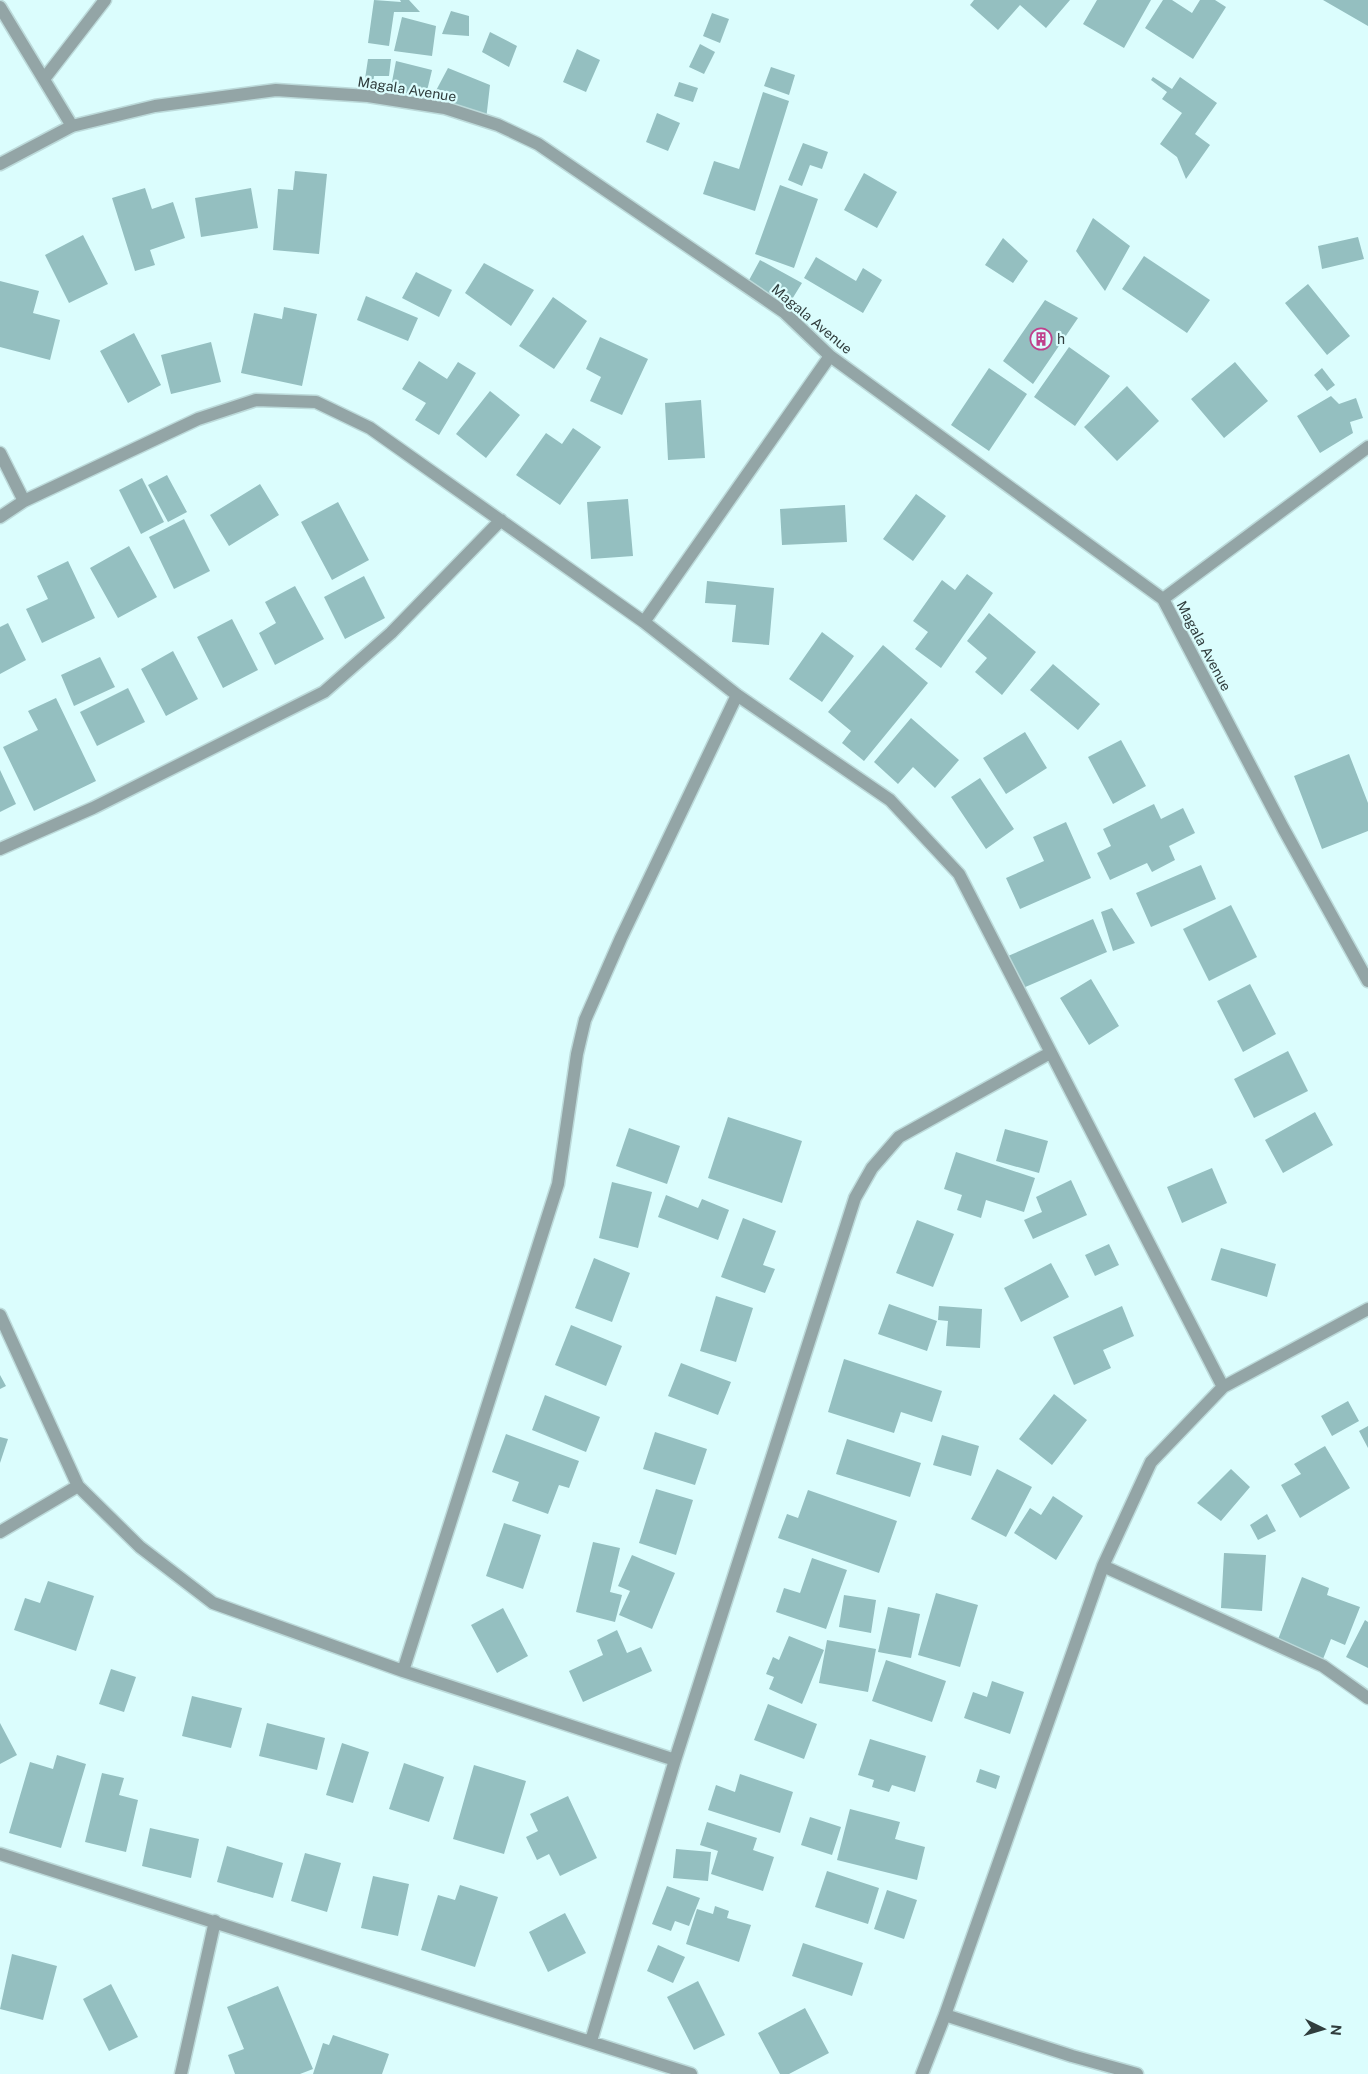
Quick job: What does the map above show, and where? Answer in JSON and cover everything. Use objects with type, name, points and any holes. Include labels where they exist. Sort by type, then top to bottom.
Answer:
[{"type":"street","points":[[44,79],[105,0]]},
{"type":"street","points":[[0,7],[72,126]]},
{"type":"street","name":"Magala Avenue","points":[[0,164],[72,126],[155,106],[276,90],[368,96],[445,108],[498,124],[538,144],[784,312],[830,356],[1163,599],[1283,828],[1368,981]]},
{"type":"street","points":[[644,622],[830,356]]},
{"type":"street","points":[[0,516],[24,501],[198,419],[256,400],[316,402],[370,428],[501,520],[644,622],[738,695],[890,800],[958,874],[1223,1387]]},
{"type":"street","points":[[1163,599],[1368,447]]},
{"type":"street","points":[[0,453],[24,501]]},
{"type":"street","points":[[0,849],[93,808],[324,692],[391,633],[501,520]]},
{"type":"street","points":[[403,1671],[558,1184],[577,1054],[585,1020],[621,938],[738,695]]},
{"type":"street","points":[[590,2041],[675,1760],[855,1198],[872,1168],[898,1136],[1050,1053]]},
{"type":"street","points":[[922,2074],[945,2014],[1103,1566],[1151,1462],[1223,1387],[1368,1309]]},
{"type":"street","points":[[0,1315],[78,1486],[140,1547],[213,1603],[403,1671],[675,1760]]},
{"type":"street","points":[[0,1532],[78,1486]]},
{"type":"street","points":[[1103,1566],[1323,1666],[1368,1698]]},
{"type":"street","points":[[0,1854],[692,2074]]},
{"type":"street","points":[[181,2074],[215,1921]]},
{"type":"street","points":[[945,2014],[1072,2056],[1137,2074]]},
{"type":"building","points":[[374,0],[401,2],[400,0],[409,0],[420,12],[394,12],[389,46],[368,43]]},
{"type":"building","points":[[974,0],[1070,0],[1046,28],[1020,5],[998,30],[970,5]]},
{"type":"building","points":[[1097,0],[1151,0],[1124,48],[1083,24]]},
{"type":"building","points":[[1163,0],[1172,0],[1192,13],[1200,0],[1215,0],[1226,7],[1193,59],[1145,28]]},
{"type":"building","points":[[1323,0],[1368,0],[1368,26]]},
{"type":"building","points":[[451,11],[469,16],[469,36],[442,34]]},
{"type":"building","points":[[712,13],[729,19],[720,43],[703,36]]},
{"type":"building","points":[[402,17],[436,26],[432,56],[394,51]]},
{"type":"building","points":[[490,32],[517,46],[509,67],[482,52]]},
{"type":"building","points":[[700,44],[715,52],[704,74],[689,67]]},
{"type":"building","points":[[577,49],[600,60],[586,92],[563,82]]},
{"type":"building","points":[[368,59],[391,59],[389,76],[374,76],[372,91],[376,91],[376,97],[363,92]]},
{"type":"building","points":[[396,61],[432,70],[426,95],[390,92]]},
{"type":"building","points":[[771,67],[795,75],[789,95],[764,86]]},
{"type":"building","points":[[448,68],[490,85],[486,120],[431,100]]},
{"type":"building","points":[[1153,77],[1172,89],[1180,77],[1217,103],[1195,134],[1210,145],[1186,179],[1177,157],[1160,144],[1182,113],[1162,99],[1167,92],[1151,80]]},
{"type":"building","points":[[679,82],[698,88],[693,102],[674,96]]},
{"type":"building","points":[[763,92],[789,101],[755,211],[703,194],[714,161],[739,169]]},
{"type":"building","points":[[657,113],[680,123],[668,151],[646,142]]},
{"type":"building","points":[[803,143],[828,152],[822,169],[810,165],[802,186],[788,180]]},
{"type":"building","points":[[295,171],[327,174],[319,254],[273,250],[278,189],[293,190]]},
{"type":"building","points":[[864,173],[897,192],[877,228],[844,210]]},
{"type":"building","points":[[780,185],[818,199],[794,268],[755,254]]},
{"type":"building","points":[[145,188],[152,209],[173,202],[185,238],[150,250],[155,265],[135,271],[112,198]]},
{"type":"building","points":[[251,188],[258,228],[201,237],[195,198]]},
{"type":"building","points":[[1093,218],[1130,246],[1105,291],[1076,251]]},
{"type":"building","points":[[83,235],[108,284],[69,303],[45,255]]},
{"type":"building","points":[[1358,237],[1364,259],[1322,269],[1318,246]]},
{"type":"building","points":[[1003,238],[1028,261],[1013,283],[985,265]]},
{"type":"building","points":[[1144,256],[1210,300],[1187,333],[1122,289]]},
{"type":"building","points":[[816,257],[856,281],[863,268],[882,280],[863,313],[804,278]]},
{"type":"building","points":[[760,260],[802,283],[786,309],[748,282]]},
{"type":"building","points":[[484,263],[534,290],[511,326],[465,293]]},
{"type":"building","points":[[416,272],[452,290],[439,317],[402,298]]},
{"type":"building","points":[[0,281],[39,291],[33,313],[60,320],[50,360],[0,347]]},
{"type":"building","points":[[1308,284],[1350,336],[1327,355],[1285,303]]},
{"type":"building","points":[[366,296],[418,318],[408,341],[357,320]]},
{"type":"building","points":[[553,297],[587,321],[554,369],[519,346]]},
{"type":"building","name":"h","points":[[1045,300],[1078,318],[1033,384],[1003,361]]},
{"type":"building","points":[[284,307],[317,314],[302,386],[241,373],[254,313],[282,319]]},
{"type":"building","points":[[134,333],[161,385],[128,403],[100,351]]},
{"type":"building","points":[[600,337],[648,359],[622,415],[590,401],[601,377],[586,369]]},
{"type":"building","points":[[211,342],[221,382],[171,394],[161,355]]},
{"type":"building","points":[[1069,347],[1110,376],[1075,426],[1034,397]]},
{"type":"building","points":[[419,361],[447,379],[458,362],[476,373],[439,435],[415,420],[426,403],[402,389]]},
{"type":"building","points":[[1235,362],[1268,401],[1224,438],[1191,399]]},
{"type":"building","points":[[989,368],[1027,394],[989,451],[951,425]]},
{"type":"building","points":[[1322,368],[1335,385],[1327,391],[1314,375]]},
{"type":"building","points":[[1127,386],[1159,421],[1117,461],[1084,427]]},
{"type":"building","points":[[490,391],[520,415],[486,458],[456,434]]},
{"type":"building","points":[[1331,396],[1339,404],[1356,398],[1363,418],[1350,422],[1353,433],[1320,453],[1297,416]]},
{"type":"building","points":[[701,400],[705,458],[668,460],[665,403]]},
{"type":"building","points":[[573,428],[601,447],[560,505],[516,475],[546,433],[562,444]]},
{"type":"building","points":[[167,475],[187,512],[168,522],[148,485]]},
{"type":"building","points":[[142,478],[164,522],[141,534],[119,490]]},
{"type":"building","points":[[260,484],[279,515],[229,546],[210,515]]},
{"type":"building","points":[[916,494],[946,516],[913,561],[883,539]]},
{"type":"building","points":[[628,499],[633,556],[591,559],[587,502]]},
{"type":"building","points":[[338,502],[369,560],[332,580],[301,522]]},
{"type":"building","points":[[845,505],[847,542],[782,545],[780,509]]},
{"type":"building","points":[[184,519],[210,571],[174,589],[149,537]]},
{"type":"building","points":[[129,546],[157,597],[118,618],[90,568]]},
{"type":"building","points":[[68,561],[95,618],[42,643],[26,609],[48,599],[37,576]]},
{"type":"building","points":[[967,574],[993,593],[941,668],[915,649],[928,632],[913,621],[942,580],[955,590]]},
{"type":"building","points":[[364,576],[385,618],[345,639],[324,597]]},
{"type":"building","points":[[707,581],[774,588],[769,645],[732,642],[736,605],[705,603]]},
{"type":"building","points":[[295,586],[324,639],[275,665],[259,633],[276,623],[265,602]]},
{"type":"building","points":[[989,613],[1036,652],[1002,695],[975,672],[987,658],[967,641]]},
{"type":"building","points":[[232,619],[258,670],[223,688],[197,637]]},
{"type":"building","points":[[8,623],[26,660],[0,674],[0,627]]},
{"type":"building","points":[[822,632],[854,656],[822,702],[789,679]]},
{"type":"building","points":[[883,645],[928,683],[864,761],[842,743],[851,731],[828,712]]},
{"type":"building","points":[[173,651],[198,699],[166,716],[141,669]]},
{"type":"building","points":[[100,657],[115,687],[74,706],[61,675]]},
{"type":"building","points":[[1053,664],[1100,704],[1078,730],[1030,690]]},
{"type":"building","points":[[128,688],[145,722],[97,746],[80,712]]},
{"type":"building","points":[[56,698],[96,781],[34,811],[3,747],[38,730],[28,711]]},
{"type":"building","points":[[911,718],[959,760],[935,788],[913,767],[898,784],[874,762]]},
{"type":"building","points":[[1025,732],[1047,768],[1006,794],[983,758]]},
{"type":"building","points":[[1121,740],[1146,786],[1113,804],[1088,757]]},
{"type":"building","points":[[1349,754],[1368,803],[1368,831],[1322,849],[1294,776]]},
{"type":"building","points":[[0,770],[16,804],[0,812]]},
{"type":"building","points":[[980,778],[1014,829],[986,849],[951,797]]},
{"type":"building","points":[[1154,804],[1161,819],[1183,808],[1195,833],[1169,846],[1175,860],[1152,872],[1147,863],[1110,880],[1097,853],[1111,846],[1103,829]]},
{"type":"building","points":[[1066,822],[1091,878],[1020,909],[1006,878],[1044,861],[1033,837]]},
{"type":"building","points":[[1201,865],[1216,899],[1151,927],[1136,893]]},
{"type":"building","points":[[1231,905],[1257,957],[1209,981],[1183,929]]},
{"type":"building","points":[[1112,908],[1135,943],[1113,951],[1101,912]]},
{"type":"building","points":[[1093,919],[1107,952],[1023,988],[1008,956]]},
{"type":"building","points":[[1091,979],[1119,1026],[1089,1045],[1060,998]]},
{"type":"building","points":[[1250,984],[1276,1034],[1243,1052],[1217,1001]]},
{"type":"building","points":[[1288,1051],[1308,1091],[1254,1118],[1234,1079]]},
{"type":"building","points":[[1315,1112],[1333,1145],[1283,1173],[1265,1140]]},
{"type":"building","points":[[728,1117],[802,1141],[782,1203],[708,1178]]},
{"type":"building","points":[[629,1128],[680,1146],[667,1184],[616,1166]]},
{"type":"building","points":[[1005,1129],[1048,1141],[1039,1173],[996,1161]]},
{"type":"building","points":[[956,1152],[1035,1178],[1024,1212],[986,1200],[981,1218],[957,1210],[962,1195],[944,1189]]},
{"type":"building","points":[[1212,1168],[1227,1203],[1182,1223],[1167,1187]]},
{"type":"building","points":[[1071,1180],[1087,1215],[1033,1239],[1024,1220],[1042,1212],[1036,1197]]},
{"type":"building","points":[[612,1182],[652,1192],[638,1248],[599,1238]]},
{"type":"building","points":[[666,1195],[698,1208],[702,1199],[729,1210],[718,1240],[658,1217]]},
{"type":"building","points":[[743,1218],[776,1231],[763,1265],[775,1269],[765,1293],[721,1277]]},
{"type":"building","points":[[917,1220],[954,1234],[933,1287],[896,1273]]},
{"type":"building","points":[[1109,1244],[1119,1265],[1095,1276],[1085,1255]]},
{"type":"building","points":[[1221,1248],[1276,1264],[1267,1297],[1211,1280]]},
{"type":"building","points":[[594,1258],[630,1273],[612,1322],[575,1308]]},
{"type":"building","points":[[1051,1263],[1069,1297],[1021,1322],[1004,1288]]},
{"type":"building","points":[[716,1296],[753,1308],[736,1362],[700,1351]]},
{"type":"building","points":[[889,1304],[937,1321],[927,1351],[878,1334]]},
{"type":"building","points":[[939,1306],[982,1309],[980,1348],[946,1346],[948,1321],[938,1320]]},
{"type":"building","points":[[1122,1306],[1134,1336],[1103,1350],[1111,1368],[1074,1385],[1053,1337]]},
{"type":"building","points":[[571,1325],[622,1346],[606,1386],[555,1365]]},
{"type":"building","points":[[844,1359],[942,1391],[932,1422],[901,1412],[894,1433],[828,1412]]},
{"type":"building","points":[[681,1363],[731,1382],[718,1415],[668,1396]]},
{"type":"building","points":[[0,1375],[6,1386],[0,1389]]},
{"type":"building","points":[[1054,1394],[1087,1420],[1052,1465],[1019,1439]]},
{"type":"building","points":[[545,1395],[600,1417],[586,1452],[532,1430]]},
{"type":"building","points":[[1348,1401],[1359,1421],[1332,1436],[1321,1416]]},
{"type":"building","points":[[1368,1426],[1368,1448],[1359,1431]]},
{"type":"building","points":[[655,1432],[707,1449],[695,1485],[643,1469]]},
{"type":"building","points":[[506,1434],[579,1461],[569,1488],[559,1485],[548,1514],[512,1501],[519,1482],[492,1472]]},
{"type":"building","points":[[942,1435],[979,1446],[971,1476],[933,1465]]},
{"type":"building","points":[[0,1437],[8,1439],[0,1463]]},
{"type":"building","points":[[847,1439],[921,1463],[910,1497],[836,1474]]},
{"type":"building","points":[[1325,1446],[1350,1488],[1300,1518],[1281,1485],[1301,1474],[1294,1464]]},
{"type":"building","points":[[997,1469],[1032,1487],[1006,1537],[971,1519]]},
{"type":"building","points":[[1231,1469],[1250,1487],[1221,1521],[1197,1503]]},
{"type":"building","points":[[656,1489],[693,1500],[676,1555],[639,1543]]},
{"type":"building","points":[[808,1490],[897,1521],[879,1573],[778,1538],[787,1514],[798,1518]]},
{"type":"building","points":[[1053,1496],[1083,1516],[1056,1560],[1014,1533],[1030,1508],[1041,1515]]},
{"type":"building","points":[[1267,1514],[1276,1531],[1258,1540],[1250,1525]]},
{"type":"building","points":[[504,1523],[541,1535],[523,1589],[486,1576]]},
{"type":"building","points":[[593,1542],[620,1548],[610,1592],[622,1595],[615,1622],[576,1612]]},
{"type":"building","points":[[1224,1553],[1266,1555],[1262,1611],[1221,1608]]},
{"type":"building","points":[[632,1555],[675,1573],[652,1629],[619,1615],[630,1591],[618,1586]]},
{"type":"building","points":[[812,1558],[847,1570],[826,1629],[776,1612],[784,1588],[800,1593]]},
{"type":"building","points":[[1302,1577],[1329,1588],[1327,1595],[1360,1607],[1345,1645],[1331,1639],[1323,1659],[1277,1642]]},
{"type":"building","points":[[48,1581],[94,1596],[76,1651],[14,1630],[25,1598],[40,1603]]},
{"type":"building","points":[[936,1593],[978,1605],[960,1667],[918,1655]]},
{"type":"building","points":[[844,1595],[876,1600],[871,1633],[839,1627]]},
{"type":"building","points":[[888,1607],[920,1614],[911,1658],[878,1652]]},
{"type":"building","points":[[503,1608],[528,1656],[497,1673],[471,1625]]},
{"type":"building","points":[[1365,1620],[1368,1622],[1368,1668],[1346,1657]]},
{"type":"building","points":[[617,1630],[627,1653],[641,1647],[652,1671],[583,1702],[569,1671],[603,1655],[597,1640]]},
{"type":"building","points":[[789,1636],[824,1650],[802,1704],[769,1689],[774,1677],[766,1674],[773,1657],[779,1660]]},
{"type":"building","points":[[827,1640],[876,1649],[868,1692],[819,1683]]},
{"type":"building","points":[[886,1660],[946,1681],[932,1722],[872,1701]]},
{"type":"building","points":[[111,1669],[136,1677],[124,1712],[99,1704]]},
{"type":"building","points":[[992,1681],[1024,1692],[1010,1734],[964,1718],[973,1692],[987,1697]]},
{"type":"building","points":[[192,1696],[242,1708],[231,1748],[182,1736]]},
{"type":"building","points":[[768,1704],[817,1724],[804,1759],[754,1740]]},
{"type":"building","points":[[0,1723],[17,1755],[0,1764]]},
{"type":"building","points":[[267,1723],[325,1738],[317,1770],[259,1756]]},
{"type":"building","points":[[870,1739],[926,1756],[915,1792],[892,1785],[889,1792],[872,1787],[874,1780],[858,1775]]},
{"type":"building","points":[[342,1743],[369,1752],[353,1803],[326,1795]]},
{"type":"building","points":[[57,1755],[86,1764],[61,1848],[9,1833],[30,1762],[53,1769]]},
{"type":"building","points":[[404,1763],[444,1777],[429,1822],[389,1809]]},
{"type":"building","points":[[474,1765],[526,1781],[504,1854],[453,1839]]},
{"type":"building","points":[[980,1769],[1000,1776],[996,1789],[976,1782]]},
{"type":"building","points":[[102,1773],[124,1778],[119,1795],[138,1800],[126,1852],[85,1842]]},
{"type":"building","points":[[740,1774],[793,1792],[780,1833],[708,1810],[716,1785],[735,1792]]},
{"type":"building","points":[[568,1796],[597,1858],[560,1876],[549,1854],[537,1860],[526,1837],[538,1831],[530,1814]]},
{"type":"building","points":[[850,1809],[900,1822],[895,1839],[925,1847],[917,1880],[837,1860]]},
{"type":"building","points":[[810,1817],[841,1827],[832,1855],[801,1845]]},
{"type":"building","points":[[707,1822],[757,1838],[753,1850],[774,1857],[763,1891],[711,1874],[718,1851],[700,1845]]},
{"type":"building","points":[[150,1828],[199,1839],[191,1878],[142,1866]]},
{"type":"building","points":[[227,1846],[283,1863],[273,1898],[217,1882]]},
{"type":"building","points":[[676,1849],[711,1852],[708,1881],[673,1878]]},
{"type":"building","points":[[305,1853],[341,1863],[327,1912],[291,1901]]},
{"type":"building","points":[[827,1871],[879,1888],[868,1924],[815,1907]]},
{"type":"building","points":[[373,1876],[409,1884],[398,1936],[361,1928]]},
{"type":"building","points":[[460,1885],[498,1897],[475,1967],[421,1950],[438,1895],[455,1900]]},
{"type":"building","points":[[667,1886],[700,1898],[689,1926],[675,1921],[671,1931],[652,1924]]},
{"type":"building","points":[[887,1890],[917,1900],[904,1939],[874,1929]]},
{"type":"building","points":[[715,1906],[729,1911],[727,1918],[751,1925],[739,1962],[686,1944],[697,1909],[713,1914]]},
{"type":"building","points":[[565,1913],[586,1953],[548,1972],[529,1932]]},
{"type":"building","points":[[803,1943],[863,1963],[852,1996],[792,1976]]},
{"type":"building","points":[[658,1945],[685,1957],[673,1983],[647,1971]]},
{"type":"building","points":[[12,1954],[57,1966],[43,2020],[0,2009]]},
{"type":"building","points":[[698,1981],[725,2035],[694,2050],[667,1997]]},
{"type":"building","points":[[111,1984],[138,2037],[109,2051],[83,1999]]},
{"type":"building","points":[[278,1986],[313,2069],[300,2074],[235,2074],[228,2055],[244,2049],[227,2007]]},
{"type":"building","points":[[805,2008],[829,2053],[789,2074],[780,2074],[758,2033]]},
{"type":"building","points":[[333,2035],[389,2054],[382,2074],[313,2074],[323,2043],[329,2045]]},
{"type":"place","name":"h","points":[[1041,339]]}]
